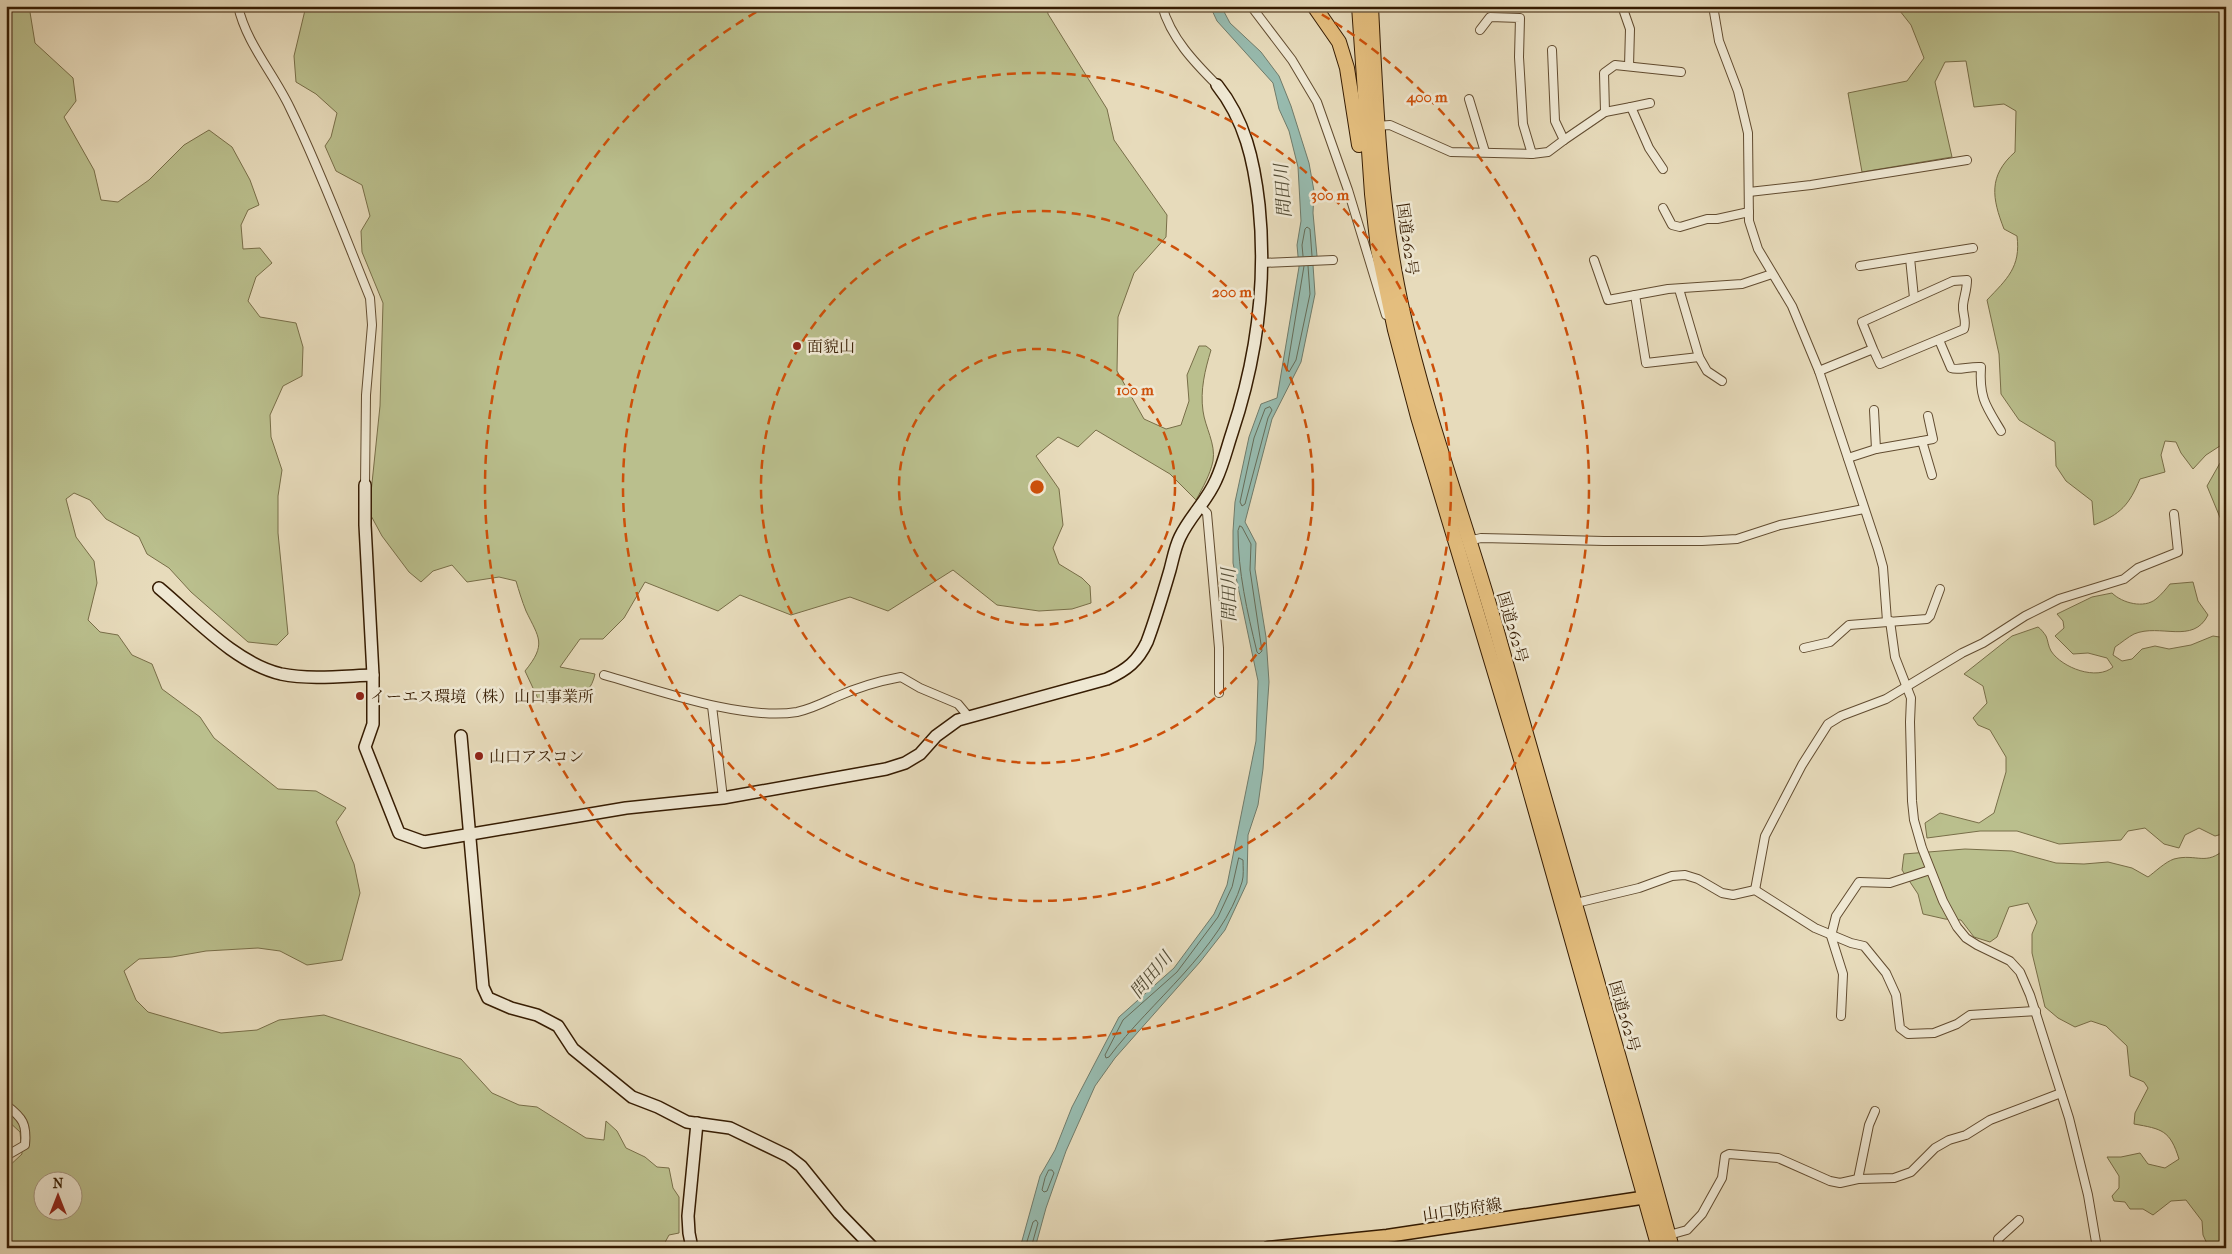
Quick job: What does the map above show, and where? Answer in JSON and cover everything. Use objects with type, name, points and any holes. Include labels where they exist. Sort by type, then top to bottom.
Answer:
[{"type":"highway","points":[[1314,6],[1339,42],[1347,68],[1365,186],[1377,237]]},
{"type":"highway","name":"国道262号","points":[[1359,6],[1367,145],[1377,237],[1395,330],[1418,417],[1463,542]]},
{"type":"highway","name":"国道262号","points":[[1371,6],[1377,126],[1388,232],[1403,314],[1416,368],[1463,542],[1652,1197],[1671,1241]]},
{"type":"highway","points":[[1372,28],[1378,6]]},
{"type":"highway","name":"国道262号","points":[[1652,1197],[1659,1248]]},
{"type":"main road","name":"山口防府線","points":[[1268,1248],[1387,1236],[1652,1197]]},
{"type":"street","points":[[238,6],[248,35],[282,91],[308,145],[370,298],[372,325],[366,395],[365,526],[373,675],[373,724],[365,747],[399,833],[424,842],[626,808],[724,798],[886,769],[905,763],[920,754],[948,725],[968,716],[1107,679],[1129,667],[1139,658],[1147,642],[1179,538],[1188,522],[1201,507],[1217,479],[1246,392],[1258,325],[1264,263],[1252,160],[1237,115],[1217,85],[1180,44],[1170,28],[1162,6]]},
{"type":"street","points":[[1251,6],[1303,76],[1320,110],[1348,190],[1418,417]]},
{"type":"street","points":[[1622,6],[1630,29],[1629,66]]},
{"type":"street","points":[[1713,6],[1719,41],[1738,91],[1748,133],[1749,221],[1758,249],[1792,306],[1819,371],[1883,567],[1895,656],[1912,698],[1910,722],[1914,820],[1942,901],[1956,927],[1966,938],[2010,961],[2020,972],[2036,1011],[2069,1118],[2088,1195],[2097,1248]]},
{"type":"street","points":[[1480,30],[1490,17],[1520,18],[1519,57],[1522,124],[1532,154]]},
{"type":"street","points":[[1552,50],[1555,121],[1564,140]]},
{"type":"street","points":[[1605,112],[1604,73],[1615,65],[1629,66],[1636,69],[1681,72]]},
{"type":"street","points":[[1469,99],[1485,152]]},
{"type":"street","points":[[1377,126],[1390,125],[1451,152],[1532,154],[1548,152],[1605,112],[1650,103]]},
{"type":"street","points":[[1631,107],[1649,148],[1664,169]]},
{"type":"street","points":[[1749,192],[1811,185],[1967,160]]},
{"type":"street","points":[[1663,208],[1672,225],[1680,227],[1707,219],[1718,219],[1749,212]]},
{"type":"street","points":[[1860,266],[1973,248]]},
{"type":"street","points":[[1910,258],[1914,298]]},
{"type":"street","points":[[1264,263],[1330,260]]},
{"type":"street","points":[[1594,260],[1608,300],[1679,289],[1742,284],[1772,274]]},
{"type":"street","points":[[1967,280],[1967,294],[1963,307],[1966,323],[1964,329],[1880,364],[1862,322],[1914,298],[1953,281],[1967,280]]},
{"type":"street","points":[[1679,289],[1699,357],[1707,371],[1722,381]]},
{"type":"street","points":[[1635,295],[1646,363],[1699,357]]},
{"type":"street","points":[[1939,340],[1951,368],[1955,370],[1970,366],[1981,368],[1980,385],[1983,400],[2001,431]]},
{"type":"street","points":[[1819,371],[1872,349]]},
{"type":"street","points":[[1874,410],[1876,449]]},
{"type":"street","points":[[1848,458],[1876,449],[1933,439],[1928,416]]},
{"type":"street","points":[[1922,441],[1932,475]]},
{"type":"street","points":[[1201,507],[1207,513],[1219,648],[1219,692]]},
{"type":"street","points":[[1463,542],[1481,538],[1624,541],[1736,539],[1780,525],[1864,509]]},
{"type":"street","points":[[1755,890],[1766,836],[1802,765],[1828,724],[1841,716],[1886,699],[2050,603],[2124,579],[2138,568],[2178,552],[2174,514]]},
{"type":"street","points":[[160,588],[231,650],[253,665],[282,674],[311,676],[373,675]]},
{"type":"street","points":[[1804,648],[1830,642],[1849,624],[1927,619],[1930,616],[1940,589]]},
{"type":"street","points":[[604,675],[712,706],[770,713],[796,712],[885,680],[901,677],[920,688],[958,704],[968,716]]},
{"type":"street","points":[[712,706],[724,798]]},
{"type":"street","points":[[461,736],[484,987],[488,998],[511,1008],[537,1015],[558,1026],[574,1048],[632,1097],[658,1107],[677,1118],[730,1128],[788,1156],[801,1166],[839,1213],[873,1248]]},
{"type":"street","points":[[1841,1016],[1843,974],[1831,936],[1836,916],[1859,882],[1890,883],[1930,870]]},
{"type":"street","points":[[1568,905],[1639,888],[1672,876],[1685,875],[1692,877],[1722,893],[1733,895],[1755,890],[1804,922],[1831,936],[1864,946],[1886,973],[1896,995],[1900,1028],[1908,1034],[1934,1033],[1958,1024],[1970,1015],[2036,1011]]},
{"type":"street","points":[[1671,1241],[1687,1230],[1702,1214],[1722,1178],[1725,1156],[1729,1154],[1778,1158],[1830,1181],[1852,1182],[1858,1179],[1894,1178],[1911,1172],[1934,1148],[1949,1140],[1966,1135],[1990,1120],[2061,1093]]},
{"type":"street","points":[[6,1105],[18,1114],[26,1128],[25,1144],[6,1156]]},
{"type":"street","points":[[1858,1179],[1869,1125],[1875,1111]]},
{"type":"street","points":[[692,1248],[688,1216],[697,1123]]},
{"type":"street","points":[[1999,1248],[1998,1239],[2018,1220]]},
{"type":"green space","points":[[6,6],[29,6],[35,43],[73,78],[76,101],[64,117],[94,170],[101,200],[118,202],[149,180],[184,145],[209,130],[232,147],[250,180],[259,205],[248,210],[241,225],[243,249],[260,248],[272,263],[256,277],[248,301],[260,317],[296,323],[303,347],[302,376],[283,386],[270,415],[271,437],[282,470],[278,496],[278,533],[288,634],[277,645],[248,642],[191,592],[169,568],[147,554],[139,537],[106,519],[90,500],[74,493],[66,499],[76,537],[94,561],[97,583],[88,620],[100,632],[118,635],[132,655],[152,664],[162,689],[200,717],[214,738],[278,789],[316,791],[346,808],[336,822],[354,864],[360,893],[342,960],[307,965],[280,951],[258,948],[206,951],[172,957],[139,959],[124,971],[136,1000],[148,1012],[221,1033],[257,1030],[279,1020],[324,1015],[461,1059],[492,1093],[519,1105],[537,1107],[586,1138],[604,1140],[606,1121],[617,1131],[626,1148],[645,1157],[657,1167],[669,1168],[673,1188],[679,1197],[679,1233],[669,1235],[662,1248],[6,1248],[6,1169],[22,1154],[20,1132],[6,1119]]},
{"type":"green space","points":[[306,6],[1047,6],[1048,14],[1107,109],[1114,140],[1167,215],[1166,237],[1134,273],[1118,317],[1117,371],[1144,419],[1166,429],[1181,425],[1189,401],[1187,375],[1199,346],[1206,346],[1211,350],[1204,380],[1202,403],[1214,455],[1208,476],[1196,500],[1170,474],[1096,430],[1078,447],[1058,437],[1036,456],[1059,489],[1063,525],[1053,548],[1059,564],[1082,578],[1090,586],[1091,603],[1072,609],[1039,611],[997,605],[953,570],[888,611],[850,597],[791,615],[740,595],[718,611],[645,582],[624,618],[603,639],[580,639],[560,667],[595,674],[587,690],[575,698],[540,703],[525,671],[536,654],[539,641],[516,581],[499,577],[467,582],[452,565],[433,571],[421,582],[409,572],[382,536],[369,512],[380,406],[383,303],[362,252],[361,231],[370,216],[362,185],[336,171],[325,146],[331,137],[337,113],[316,94],[296,82],[294,56]]},
{"type":"green space","points":[[1896,6],[2226,6],[2226,442],[2206,455],[2193,469],[2181,453],[2176,442],[2165,441],[2161,455],[2165,472],[2140,479],[2132,496],[2123,508],[2111,517],[2094,525],[2092,501],[2066,481],[2056,466],[2055,442],[2019,420],[2001,394],[1999,354],[1987,300],[2001,286],[2011,272],[2017,256],[2017,236],[2004,229],[1995,197],[1996,179],[2000,170],[2015,152],[2016,111],[2004,104],[1974,107],[1966,61],[1945,62],[1935,82],[1952,157],[1862,172],[1848,93],[1907,81],[1924,58],[1911,25]]},
{"type":"green space","points":[[2226,459],[2226,532],[2207,486],[2220,463]]},
{"type":"green space","points":[[2193,582],[2198,601],[2208,615],[2202,624],[2194,629],[2185,631],[2144,631],[2134,634],[2115,647],[2113,655],[2122,661],[2132,659],[2142,649],[2155,646],[2169,649],[2191,645],[2213,636],[2226,638],[2226,833],[2215,836],[2199,828],[2185,835],[2179,848],[2164,844],[2145,828],[2128,831],[2121,840],[2059,844],[2017,831],[1980,831],[1927,838],[1925,823],[1940,813],[1979,823],[1994,813],[2006,772],[2006,757],[1990,730],[1978,725],[1973,718],[1987,703],[1983,686],[1964,674],[2012,636],[2038,627],[2046,636],[2051,651],[2063,663],[2089,673],[2106,671],[2113,667],[2107,658],[2088,653],[2073,654],[2055,636],[2064,628],[2063,621],[2057,614],[2092,597],[2112,593],[2121,600],[2133,604],[2145,604],[2156,599],[2170,584]]},
{"type":"green space","points":[[2226,848],[2226,1248],[2209,1248],[2203,1235],[2202,1221],[2186,1200],[2171,1201],[2153,1215],[2143,1209],[2130,1209],[2125,1202],[2114,1201],[2112,1196],[2119,1188],[2119,1176],[2107,1157],[2121,1157],[2140,1153],[2148,1164],[2165,1168],[2179,1159],[2176,1149],[2164,1132],[2134,1124],[2135,1113],[2148,1088],[2144,1082],[2130,1076],[2127,1046],[2106,1026],[2091,1021],[2075,1027],[2058,1018],[2045,1007],[2032,953],[2032,934],[2037,922],[2028,903],[2009,907],[1997,937],[1990,942],[1974,937],[1961,920],[1945,919],[1923,914],[1918,894],[1902,870],[1904,854],[1965,849],[2012,851],[2056,863],[2084,864],[2108,862],[2132,868],[2148,877],[2171,860],[2189,857],[2213,857]]},
{"type":"water","points":[[1210,6],[1221,6],[1230,23],[1261,52],[1279,76],[1291,106],[1309,163],[1314,191],[1313,213],[1317,256],[1313,265],[1315,294],[1301,362],[1272,419],[1245,522],[1256,543],[1255,569],[1266,637],[1269,682],[1263,769],[1258,805],[1248,835],[1247,883],[1225,930],[1200,962],[1115,1058],[1095,1086],[1066,1151],[1046,1208],[1035,1248],[1020,1248],[1040,1176],[1055,1150],[1072,1107],[1119,1017],[1174,968],[1214,914],[1227,885],[1256,741],[1258,681],[1233,563],[1235,502],[1249,437],[1261,404],[1277,398],[1299,267],[1297,245],[1301,221],[1298,167],[1289,131],[1279,109],[1273,83],[1217,21]]},
{"type":"place","name":"面貌山","points":[[797,346]]},
{"type":"place","name":"イーエス環境（株）山口事業所","points":[[360,696]]},
{"type":"place","name":"山口アスコン","points":[[479,756]]},
{"type":"water label","name":"問田川","points":[[1283,191]]},
{"type":"water label","name":"問田川","points":[[1229,595]]},
{"type":"water label","name":"問田川","points":[[1151,975]]}]
